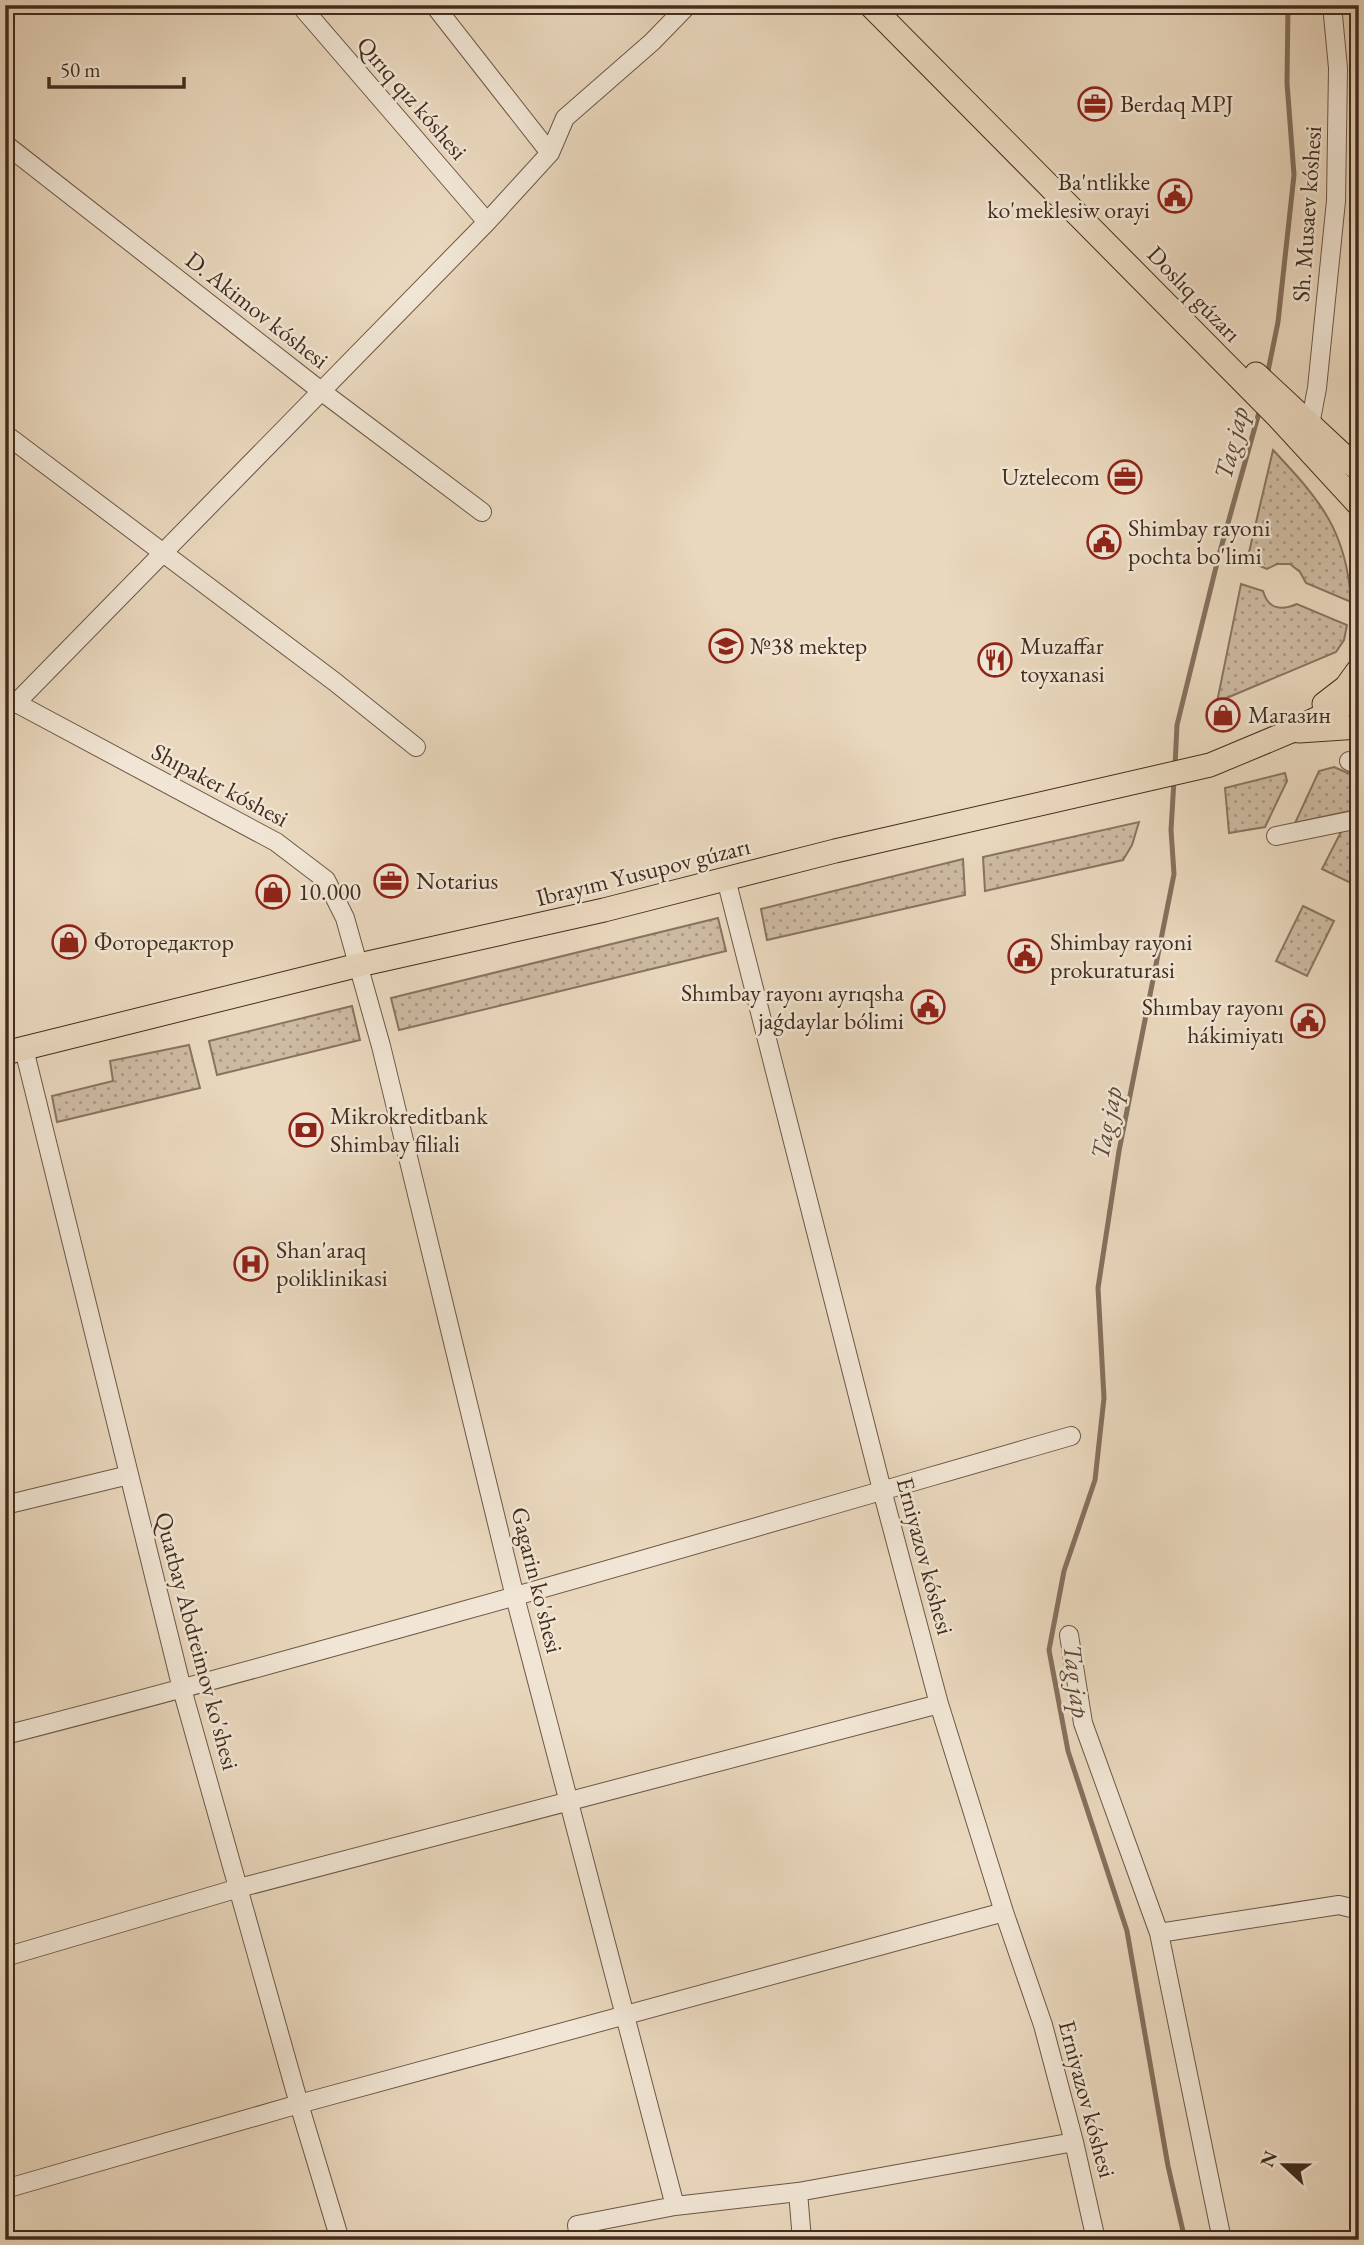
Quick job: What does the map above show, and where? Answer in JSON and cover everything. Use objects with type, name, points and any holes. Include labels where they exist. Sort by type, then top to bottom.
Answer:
[{"type":"main road","name":"Doslıq gúzarı","points":[[870,5],[1043,178],[1281,408],[1358,505]]},
{"type":"main road","name":"Doslıq gúzarı","points":[[892,5],[1247,376]]},
{"type":"main road","name":"Doslıq gúzarı","points":[[1281,408],[1310,425],[1359,470]]},
{"type":"main road","points":[[1289,732],[1346,687],[1359,669]]},
{"type":"main road","points":[[1289,732],[1359,698]]},
{"type":"main road","points":[[1289,732],[1359,727]]},
{"type":"main road","name":"Ibrayım Yusupov gúzarı","points":[[15,1051],[359,965],[604,910],[863,845],[1210,765],[1289,732]]},
{"type":"street","name":"Qırıq qız kóshesi","points":[[300,5],[488,222]]},
{"type":"street","points":[[434,5],[550,153]]},
{"type":"street","points":[[10,700],[164,553],[488,222],[550,153],[565,118],[652,42],[688,5]]},
{"type":"street","name":"Sh. Musaev kóshesi","points":[[1310,425],[1317,388],[1336,201],[1338,68],[1332,5]]},
{"type":"street","name":"D. Akimov kóshesi","points":[[5,144],[321,391],[482,512]]},
{"type":"street","points":[[5,434],[335,682],[416,747]]},
{"type":"street","name":"Shıpaker kóshesi","points":[[10,700],[276,842],[316,872],[326,880],[345,918],[359,965]]},
{"type":"street","points":[[1276,836],[1359,819]]},
{"type":"street","name":"Erniyazov kóshesi","points":[[726,879],[939,1704],[1004,1912],[1043,2025],[1096,2240]]},
{"type":"street","name":"Gagarin ko'shesi","points":[[359,965],[515,1597],[675,2206]]},
{"type":"street","name":"Quatbay Abdreimov ko'shesi","points":[[15,1051],[129,1475],[182,1689],[299,2104],[341,2240]]},
{"type":"street","points":[[9,1734],[515,1597],[1071,1436]]},
{"type":"street","points":[[5,1505],[129,1475]]},
{"type":"street","points":[[1069,1635],[1083,1723],[1158,1933],[1222,2240]]},
{"type":"street","points":[[5,1957],[239,1888],[939,1704]]},
{"type":"street","points":[[1158,1933],[1339,1905],[1359,1910]]},
{"type":"street","points":[[5,2189],[299,2104],[1004,1912]]},
{"type":"street","points":[[579,2240],[577,2225],[675,2206],[798,2192],[1074,2142]]},
{"type":"street","points":[[798,2192],[802,2240]]},
{"type":"shaded area","points":[[1273,450],[1317,501],[1328,518],[1344,555],[1351,602],[1306,583],[1300,572],[1290,564],[1277,564],[1267,569],[1247,561]]},
{"type":"shaded area","points":[[1241,584],[1263,591],[1268,602],[1276,607],[1297,604],[1347,625],[1344,640],[1336,652],[1217,702]]},
{"type":"shaded area","points":[[1334,767],[1359,778],[1359,809],[1295,823],[1319,771]]},
{"type":"shaded area","points":[[1285,773],[1287,781],[1265,827],[1229,833],[1225,788]]},
{"type":"shaded area","points":[[1139,822],[1132,845],[1123,860],[985,891],[983,857]]},
{"type":"shaded area","points":[[1359,827],[1359,887],[1322,869],[1343,828]]},
{"type":"shaded area","points":[[963,859],[965,895],[767,940],[761,909]]},
{"type":"shaded area","points":[[1303,906],[1334,921],[1307,976],[1276,961]]},
{"type":"shaded area","points":[[718,918],[726,951],[399,1030],[391,998]]},
{"type":"shaded area","points":[[352,1006],[360,1040],[217,1075],[209,1041]]},
{"type":"shaded area","points":[[189,1045],[200,1088],[57,1122],[52,1096],[113,1081],[110,1061]]},
{"type":"waterway","name":"Tag jap","points":[[1267,376],[1278,322],[1294,175],[1287,83],[1288,5]]},
{"type":"waterway","name":"Tag jap","points":[[1175,766],[1177,725],[1219,555],[1260,409]]},
{"type":"waterway","name":"Tag jap","points":[[1174,780],[1171,830],[1174,874],[1119,1151],[1098,1288],[1104,1398],[1095,1480],[1064,1571],[1049,1650],[1068,1751],[1127,1931],[1168,2166],[1185,2240]]},
{"type":"place","name":"Berdaq MPJ","points":[[1095,104]]},
{"type":"place","name":"Ba'ntlikke ko'meklesiw orayi","points":[[1175,196]]},
{"type":"place","name":"Uztelecom","points":[[1125,477]]},
{"type":"place","name":"Shimbay rayoni pochta bo'limi","points":[[1104,542]]},
{"type":"place","name":"№38 mektep","points":[[726,646]]},
{"type":"place","name":"Muzaffar toyxanasi","points":[[995,660]]},
{"type":"place","name":"Магазин","points":[[1223,715]]},
{"type":"place","name":"Notarius","points":[[391,881]]},
{"type":"place","name":"10.000","points":[[273,892]]},
{"type":"place","name":"Фоторедактор","points":[[69,942]]},
{"type":"place","name":"Shimbay rayoni prokuraturasi","points":[[1025,956]]},
{"type":"place","name":"Shımbay rayonı ayrıqsha jaǵdaylar bólimi","points":[[928,1007]]},
{"type":"place","name":"Shımbay rayonı hákimiyatı","points":[[1308,1021]]},
{"type":"place","name":"Mikrokreditbank Shimbay filiali","points":[[306,1130]]},
{"type":"place","name":"Shan'araq poliklinikasi","points":[[251,1264]]}]
